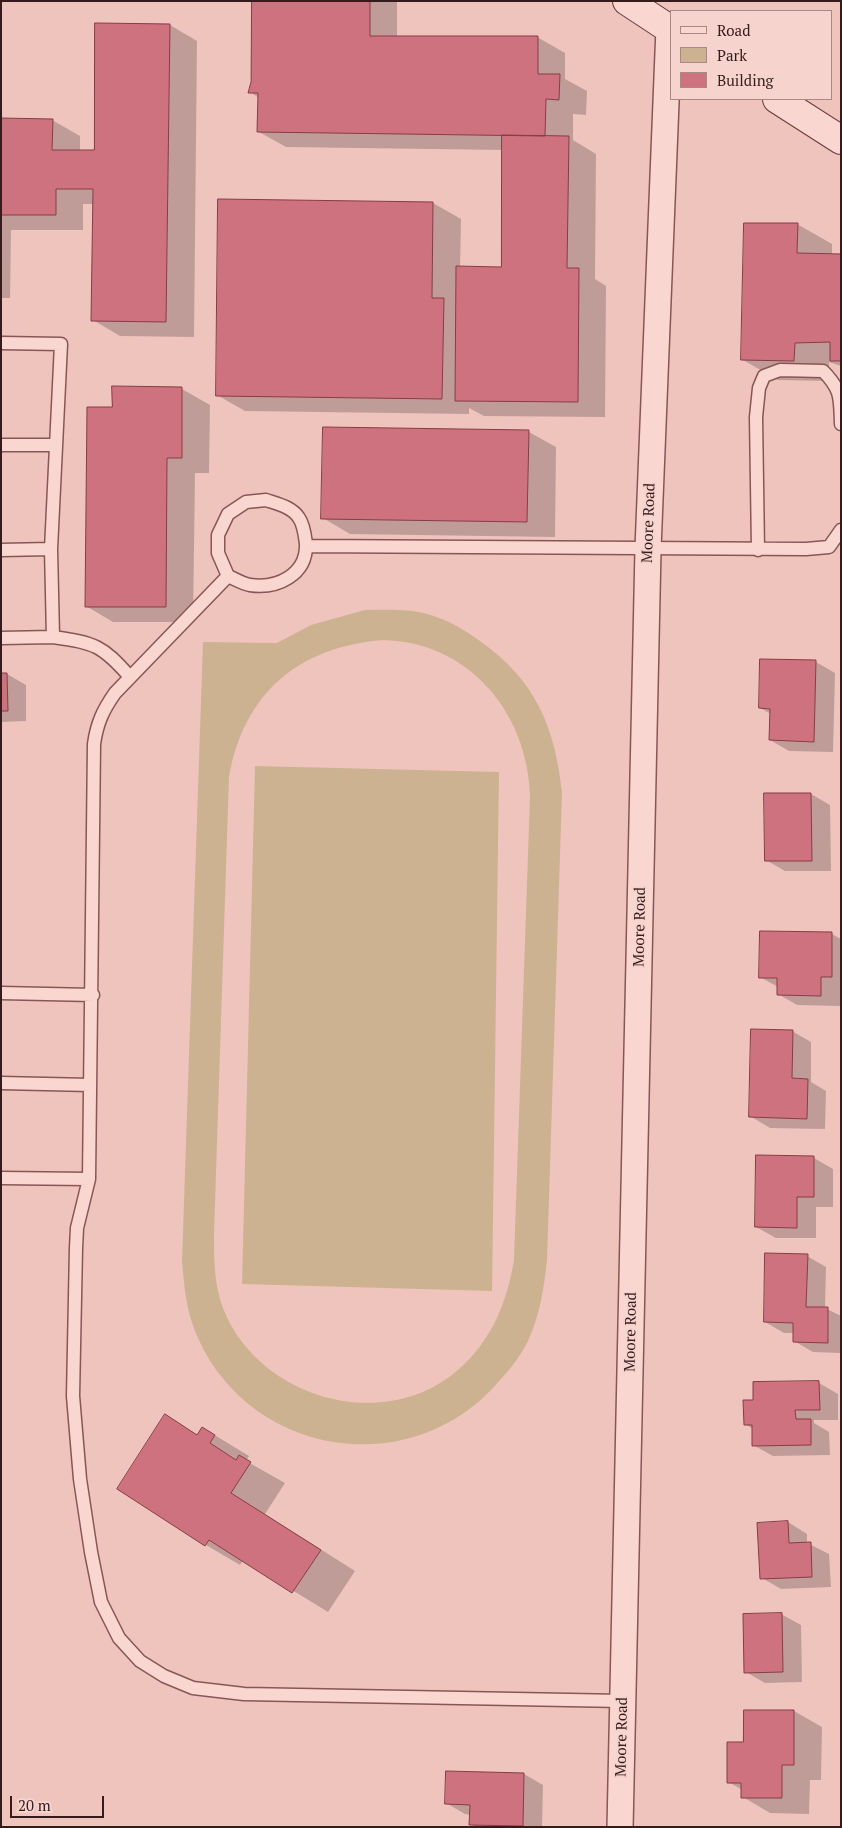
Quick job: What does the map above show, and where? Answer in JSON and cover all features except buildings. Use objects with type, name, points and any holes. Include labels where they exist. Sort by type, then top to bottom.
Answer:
[{"type":"main road","points":[[627,1],[670,29]]},
{"type":"main road","points":[[779,100],[841,140]]},
{"type":"street","name":"Moore Road","points":[[620,1827],[648,549],[670,29]]},
{"type":"lane","points":[[1,343],[60,344],[52,549],[53,638]]},
{"type":"lane","points":[[758,550],[756,417],[759,388],[764,376],[780,370],[823,371],[836,384],[840,400],[841,424]]},
{"type":"lane","points":[[1,445],[56,445]]},
{"type":"lane","points":[[266,500],[287,506],[300,518],[305,532],[306,546],[300,568],[288,580],[270,585],[248,585],[228,576],[218,553],[218,535],[228,514],[246,502],[266,500]]},
{"type":"lane","points":[[306,546],[758,550],[829,547],[841,530]]},
{"type":"lane","points":[[1,550],[52,549]]},
{"type":"lane","points":[[228,576],[130,677],[102,710],[96,727],[94,744],[93,995],[89,1179],[77,1228],[73,1396],[80,1479],[90,1552],[101,1602],[119,1638],[140,1661],[164,1676],[193,1688],[244,1694],[623,1701]]},
{"type":"lane","points":[[1,638],[53,638],[78,641],[100,647],[130,677]]},
{"type":"lane","points":[[1,993],[93,995]]},
{"type":"lane","points":[[1,1083],[90,1085]]},
{"type":"lane","points":[[1,1178],[89,1179]]},
{"type":"green space","points":[[365,610],[405,610],[435,616],[473,636],[499,656],[515,672],[539,706],[554,746],[562,793],[547,1260],[543,1291],[536,1321],[517,1360],[492,1389],[455,1419],[415,1437],[371,1444],[328,1441],[287,1428],[249,1405],[218,1372],[195,1331],[187,1305],[182,1261],[203,642],[277,643],[311,625]],"holes":[[[383,640],[414,644],[442,654],[467,668],[488,688],[505,711],[518,737],[527,766],[530,796],[514,1260],[507,1291],[496,1319],[481,1346],[471,1358],[459,1369],[430,1389],[397,1400],[363,1403],[329,1398],[296,1386],[267,1368],[243,1343],[221,1304],[217,1284],[214,1234],[229,777],[236,747],[247,721],[262,699],[280,680],[301,664],[325,653],[353,644]]]},
{"type":"green space","points":[[255,766],[499,772],[492,1291],[242,1284]]}]
